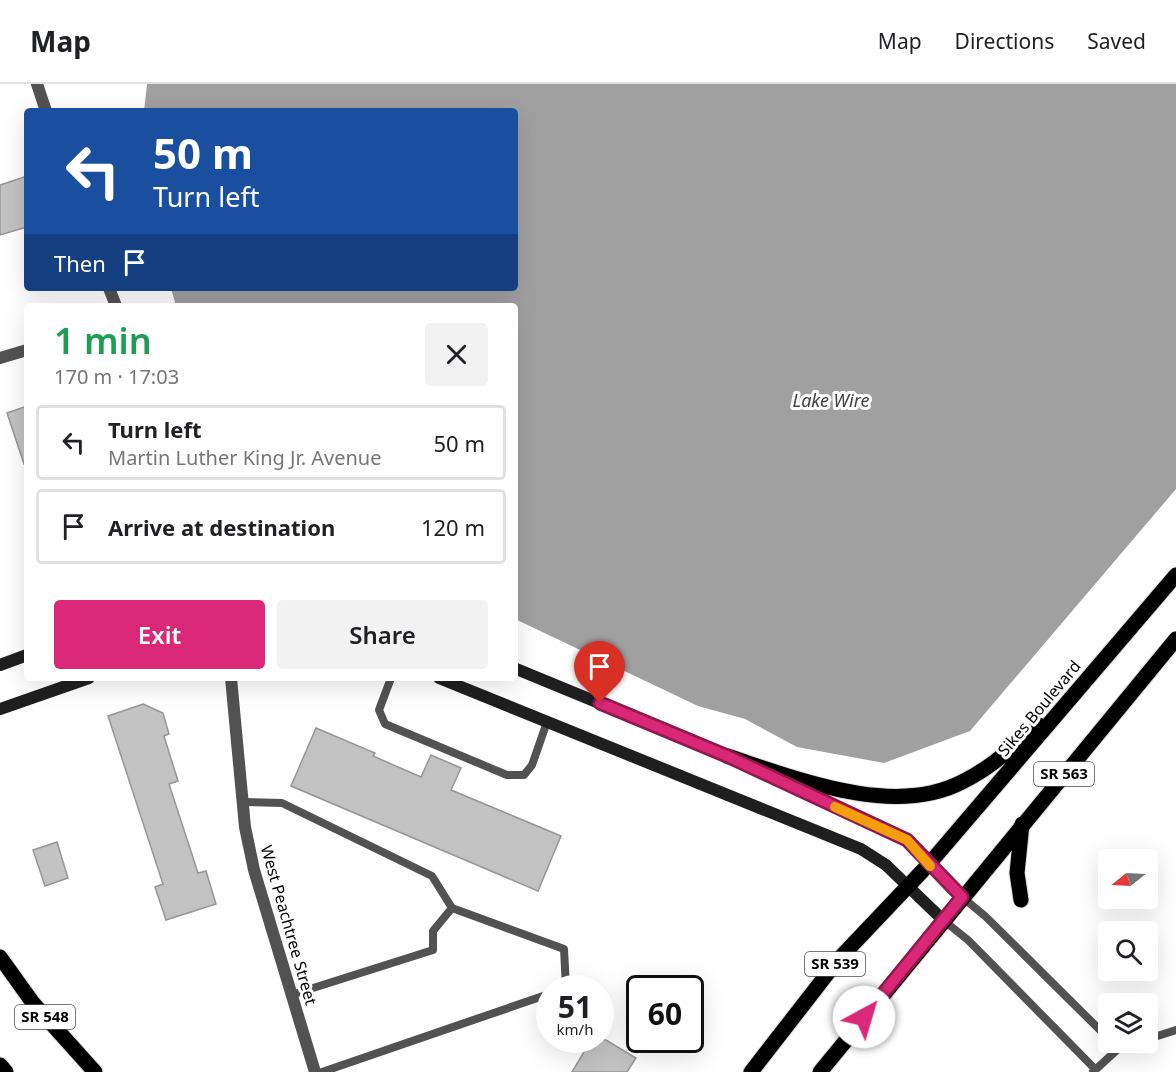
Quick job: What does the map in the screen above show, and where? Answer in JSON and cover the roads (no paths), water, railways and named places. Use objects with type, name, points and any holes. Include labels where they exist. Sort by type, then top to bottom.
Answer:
[{"type":"main road","name":"Sikes Boulevard","points":[[929,864],[1176,574]]},
{"type":"main road","name":"SR 563","points":[[943,920],[1176,639]]},
{"type":"main road","points":[[0,664],[24,656]]},
{"type":"main road","points":[[518,670],[727,756],[907,840],[962,897]]},
{"type":"main road","points":[[0,709],[80,681]]},
{"type":"main road","points":[[446,681],[861,849],[886,865],[943,920],[820,1072]]},
{"type":"main road","points":[[727,756],[832,790],[878,796],[924,793],[960,783],[986,768],[1070,700]]},
{"type":"main road","points":[[1021,900],[1017,873],[1022,824]]},
{"type":"main road","name":"SR 539","points":[[751,1072],[838,960],[929,864]]},
{"type":"main road","name":"SR 548","points":[[0,957],[33,1003],[95,1072]]},
{"type":"main road","points":[[0,1065],[6,1072]]},
{"type":"street","points":[[37,84],[45,108]]},
{"type":"street","points":[[0,358],[24,351]]},
{"type":"street","name":"West Peachtree Street","points":[[231,681],[243,802],[254,870],[315,1072]]},
{"type":"lane","points":[[390,681],[379,710],[385,724],[507,775],[524,776],[532,765],[547,722]]},
{"type":"lane","points":[[243,802],[282,803],[432,876],[452,908],[564,949],[565,975]]},
{"type":"lane","points":[[962,897],[985,916],[1098,1028]]},
{"type":"lane","points":[[291,995],[433,950],[433,931],[452,908]]},
{"type":"lane","points":[[943,920],[968,940],[1094,1070],[1109,1053]]},
{"type":"lane","points":[[322,1072],[536,998]]},
{"type":"lane","points":[[1158,1036],[1176,1030]]},
{"type":"water","name":"Lake Wire","points":[[147,84],[1176,84],[1176,489],[970,731],[884,763],[797,747],[745,719],[698,706],[518,620],[518,303],[175,303],[172,291],[518,291],[518,108],[144,108]]}]
